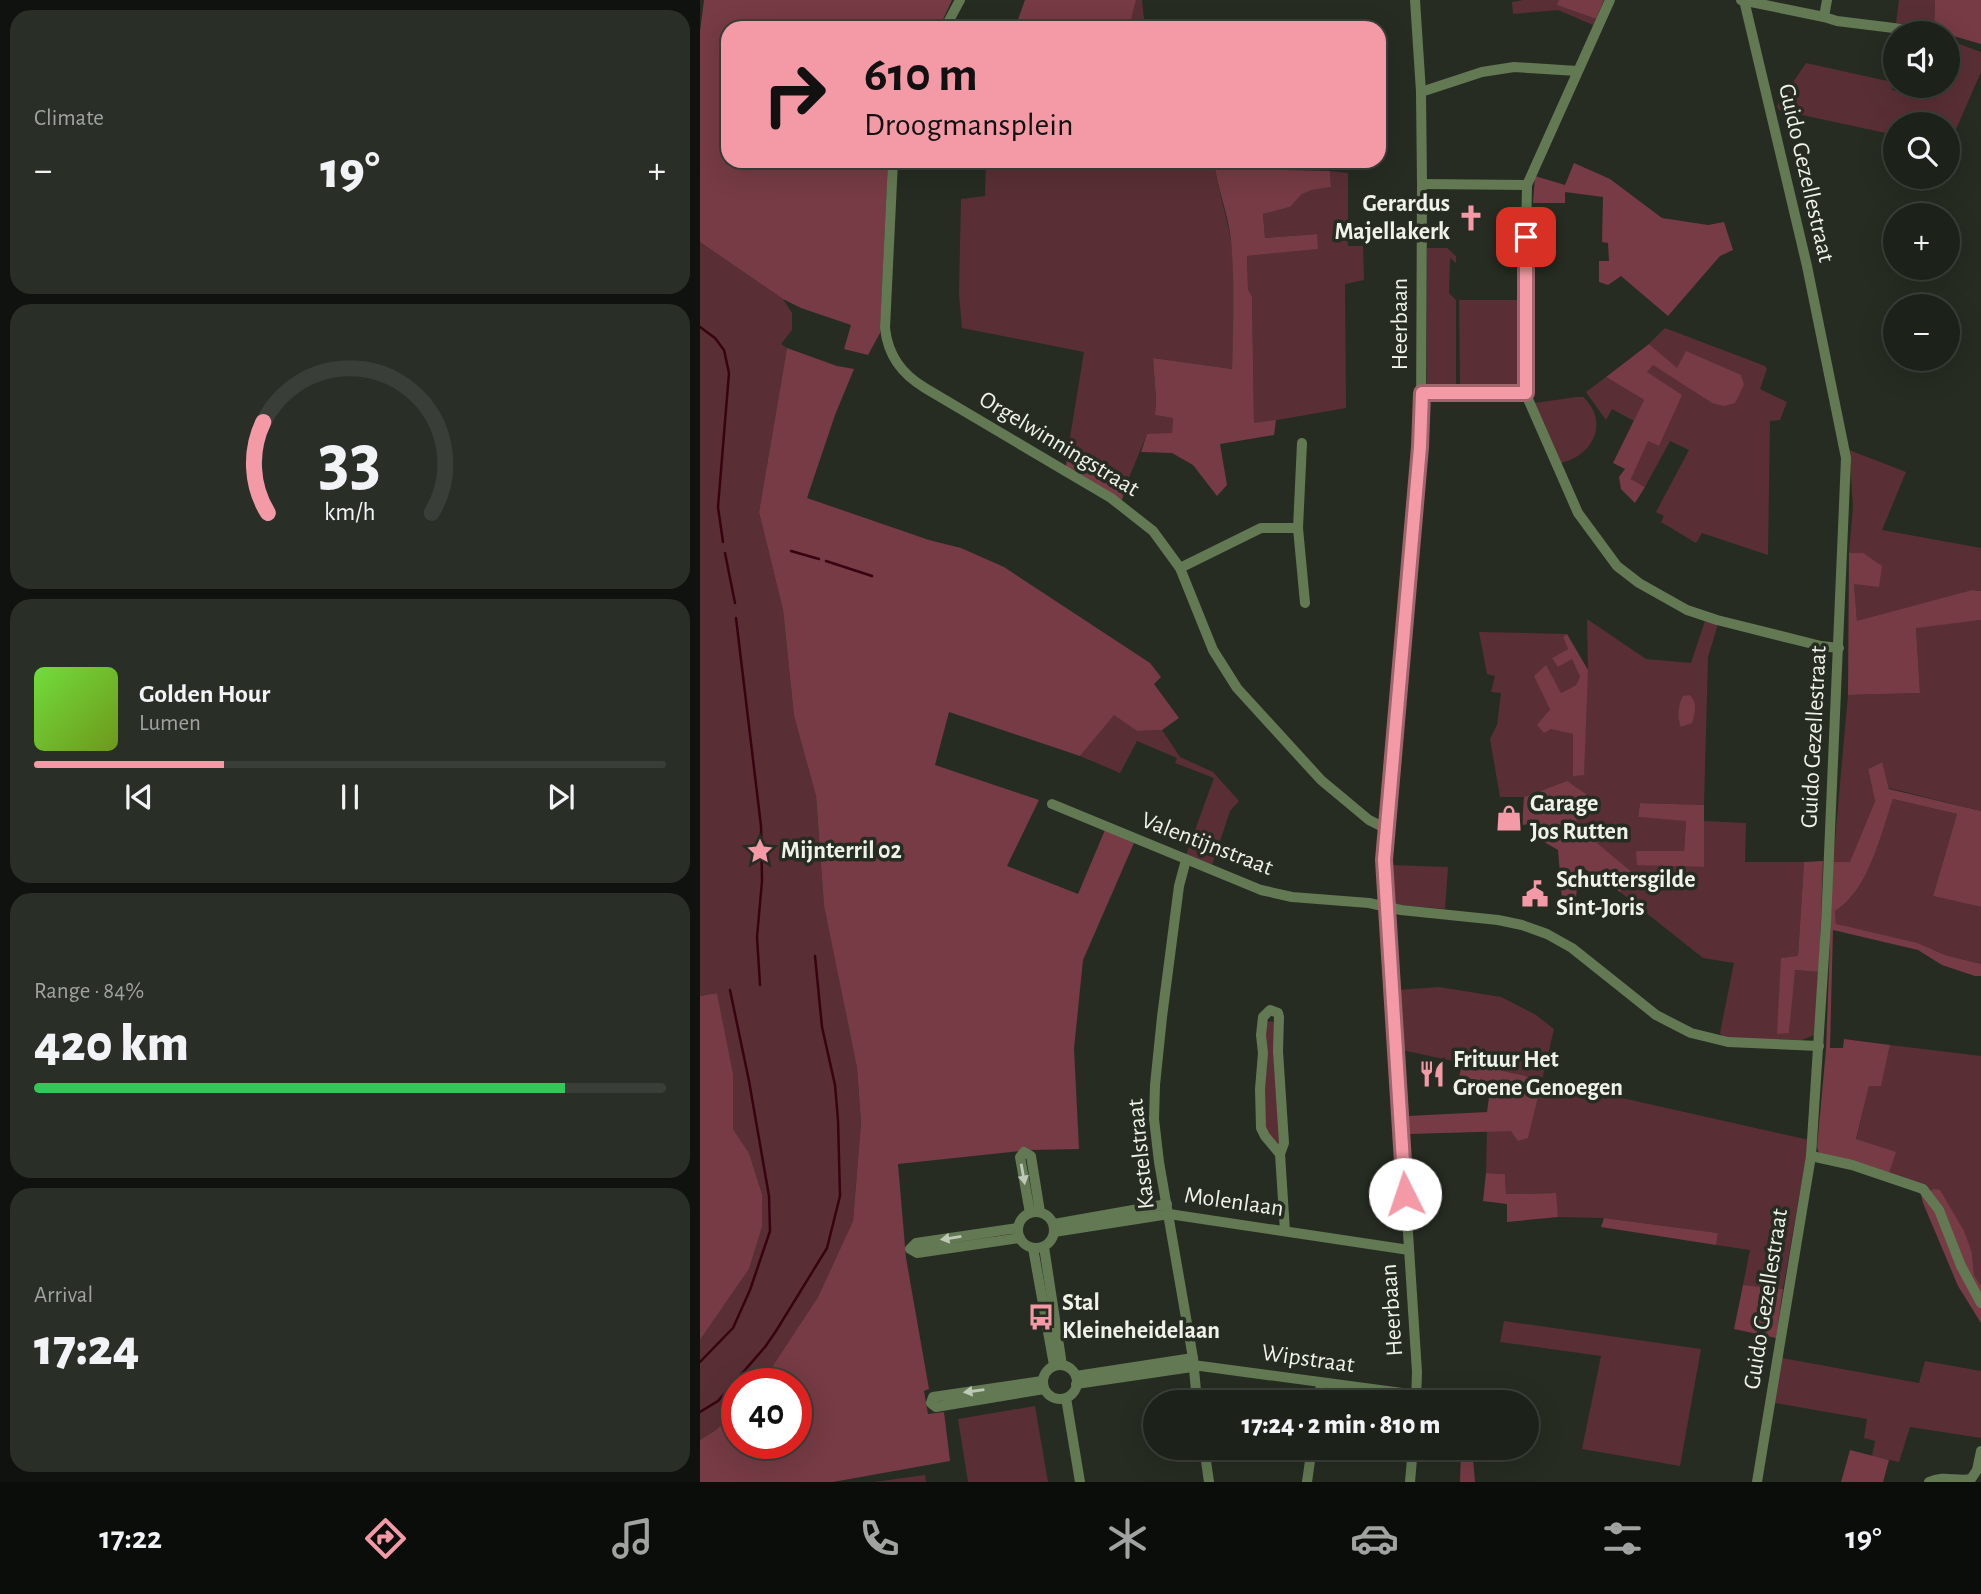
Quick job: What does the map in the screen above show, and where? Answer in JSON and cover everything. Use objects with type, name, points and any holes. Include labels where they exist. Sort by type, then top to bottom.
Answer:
[{"type":"street","points":[[949,21],[960,0]]},
{"type":"street","name":"Heerbaan","points":[[1415,0],[1421,92],[1422,393],[1420,447],[1387,829],[1386,906],[1417,1390]]},
{"type":"street","points":[[1610,0],[1527,185],[1526,393],[1533,415],[1578,513],[1617,566],[1639,583],[1687,610],[1821,646],[1839,648]]},
{"type":"street","points":[[1743,0],[1837,21],[1883,27]]},
{"type":"street","name":"Guido Gezellestraat","points":[[1743,0],[1807,266],[1846,458],[1839,648],[1811,1156],[1757,1482]]},
{"type":"street","points":[[1824,17],[1827,0]]},
{"type":"street","points":[[1421,92],[1482,72],[1514,67],[1577,71]]},
{"type":"street","name":"Orgelwinningstraat","points":[[894,168],[885,328],[890,351],[901,370],[919,384],[1121,504],[1162,541],[1180,568],[1213,650],[1237,688],[1328,787],[1369,820],[1387,829]]},
{"type":"street","points":[[1422,184],[1527,185]]},
{"type":"street","points":[[1422,393],[1526,393]]},
{"type":"street","points":[[1302,443],[1298,528],[1305,603]]},
{"type":"street","points":[[1180,568],[1261,528],[1298,528]]},
{"type":"street","name":"Valentijnstraat","points":[[1052,804],[1245,885],[1276,894],[1510,922],[1547,934],[1581,954],[1664,1020],[1702,1036],[1737,1043],[1819,1046]]},
{"type":"street","name":"Kastelstraat","points":[[1186,860],[1179,886],[1155,1085],[1154,1119],[1196,1390]]},
{"type":"street","points":[[1280,1154],[1261,1128],[1261,1035],[1263,1017],[1270,1010],[1278,1013],[1279,1017],[1278,1051],[1284,1143],[1280,1154],[1285,1231]]},
{"type":"street","points":[[1811,1156],[1852,1165],[1923,1189],[1939,1210],[1961,1266],[1981,1303]]},
{"type":"street","name":"Molenlaan","points":[[1054,1228],[1168,1209],[1409,1250]]},
{"type":"street","points":[[1035,1212],[1049,1217],[1054,1228],[1053,1238],[1039,1247],[1024,1243],[1019,1233],[1023,1217],[1035,1212]]},
{"type":"street","points":[[1019,1233],[917,1253],[910,1249],[916,1243],[1019,1233]]},
{"type":"street","points":[[1039,1247],[1058,1365]]},
{"type":"street","name":"Wipstraat","points":[[1076,1380],[1193,1363],[1366,1390]]},
{"type":"street","points":[[1043,1385],[1053,1398],[1066,1398],[1075,1390],[1073,1371],[1058,1365]]},
{"type":"street","points":[[1043,1385],[1047,1371],[1058,1365]]},
{"type":"street","points":[[1320,1390],[1321,1383]]},
{"type":"street","points":[[1043,1385],[936,1407],[931,1403],[933,1397],[1043,1385]]},
{"type":"street","points":[[1066,1398],[1080,1482]]},
{"type":"street","points":[[1929,1482],[1941,1478],[1973,1480],[1981,1451]]},
{"type":"street","points":[[1206,1460],[1209,1482]]},
{"type":"street","points":[[1307,1482],[1310,1460]]},
{"type":"street","points":[[1410,1482],[1412,1460]]},
{"type":"shaded area","points":[[704,0],[952,0],[942,21],[721,21],[721,168],[888,168],[880,333],[868,355],[844,349],[851,325],[783,299],[700,242],[700,31]]},
{"type":"shaded area","points":[[1025,0],[1136,0],[1131,21],[1018,21]]},
{"type":"shaded area","points":[[1136,0],[1142,0],[1144,21],[1131,21]]},
{"type":"shaded area","points":[[1559,0],[1558,5],[1596,19],[1593,25],[1558,10],[1513,14],[1512,2]]},
{"type":"shaded area","points":[[1559,0],[1604,0],[1596,19],[1557,5]]},
{"type":"shaded area","points":[[1899,0],[1935,0],[1934,21],[1896,21]]},
{"type":"shaded area","points":[[1935,0],[1981,0],[1981,44],[1960,38],[1960,21],[1934,21]]},
{"type":"shaded area","points":[[1960,44],[1981,52],[1981,72],[1960,120],[1960,112],[1883,112],[1883,132],[1779,110],[1777,106],[1806,63],[1883,80],[1883,98],[1960,98]]},
{"type":"shaded area","points":[[1574,163],[1610,179],[1662,218],[1708,225],[1724,222],[1733,250],[1720,256],[1668,316],[1621,276],[1608,285],[1599,282],[1599,261],[1609,261],[1608,243],[1602,242],[1603,197],[1565,192],[1565,203],[1533,203],[1535,176],[1565,185]]},
{"type":"shaded area","points":[[986,168],[1215,168],[1230,235],[1234,268],[1232,369],[1153,358],[1155,415],[1173,418],[1172,434],[1147,434],[1126,485],[1067,456],[1084,352],[962,328],[959,294],[961,199],[985,196]]},
{"type":"shaded area","points":[[1215,168],[1286,168],[1330,171],[1331,187],[1312,190],[1302,194],[1290,207],[1263,214],[1265,238],[1317,234],[1318,249],[1247,256],[1248,289],[1252,297],[1254,423],[1276,420],[1274,435],[1220,444],[1227,485],[1217,496],[1193,465],[1172,453],[1141,452],[1147,434],[1172,433],[1173,418],[1155,415],[1153,358],[1232,369],[1231,240]]},
{"type":"shaded area","points":[[1330,171],[1348,173],[1348,246],[1363,246],[1364,280],[1345,284],[1346,408],[1254,424],[1252,298],[1248,289],[1247,256],[1317,249],[1316,234],[1265,238],[1263,214],[1290,207],[1302,194],[1312,190],[1331,187]]},
{"type":"shaded area","name":"Mijnterril 02","points":[[700,242],[783,299],[792,313],[792,330],[781,344],[787,348],[759,512],[783,610],[794,716],[816,796],[824,906],[857,1068],[861,1123],[853,1221],[818,1297],[771,1368],[721,1368],[721,1425],[700,1440],[700,1340],[749,1269],[762,1227],[762,1194],[749,1153],[733,1129],[733,1073],[717,993],[700,996]]},
{"type":"shaded area","points":[[1427,248],[1447,248],[1456,256],[1456,263],[1450,258],[1449,293],[1456,300],[1456,384],[1453,389],[1431,388],[1427,385]]},
{"type":"shaded area","points":[[1459,300],[1522,300],[1521,383],[1514,389],[1460,387]]},
{"type":"shaded area","points":[[1665,328],[1765,366],[1767,369],[1760,389],[1787,402],[1780,420],[1770,421],[1768,555],[1702,533],[1696,543],[1661,522],[1664,516],[1656,512],[1689,450],[1670,441],[1645,487],[1631,479],[1648,440],[1659,446],[1647,371],[1653,364],[1712,403],[1686,351],[1677,369],[1649,344]]},
{"type":"shaded area","points":[[1649,344],[1677,368],[1686,351],[1741,375],[1744,385],[1735,403],[1724,406],[1712,403],[1653,365],[1647,372],[1682,395],[1659,446],[1648,441],[1631,479],[1645,487],[1635,503],[1621,489],[1619,477],[1625,469],[1613,463],[1644,400],[1606,377]]},
{"type":"shaded area","points":[[787,348],[837,366],[854,369],[835,415],[807,498],[929,540],[961,548],[1004,567],[1150,663],[1161,677],[1154,684],[1179,718],[1162,730],[1137,731],[1114,715],[1080,756],[949,712],[935,765],[1039,800],[1007,866],[1078,894],[1105,830],[1134,843],[1083,960],[1074,1049],[1079,1149],[1031,1150],[898,1164],[906,1258],[929,1389],[924,1391],[928,1414],[944,1412],[950,1461],[833,1482],[700,1482],[700,1440],[721,1425],[721,1459],[812,1459],[812,1368],[771,1368],[818,1297],[853,1221],[861,1123],[857,1068],[824,906],[816,796],[794,716],[783,610],[759,512]]},
{"type":"shaded area","points":[[1606,377],[1644,400],[1634,421],[1612,409],[1606,420],[1586,392]]},
{"type":"shaded area","points":[[1583,397],[1591,407],[1596,427],[1594,437],[1581,453],[1560,463],[1535,403]]},
{"type":"shaded area","points":[[1849,450],[1906,472],[1882,530],[1981,548],[1981,591],[1972,590],[1857,622],[1854,584],[1863,553],[1849,553],[1853,507]]},
{"type":"shaded area","points":[[1067,456],[1126,485],[1122,500],[1066,467]]},
{"type":"shaded area","points":[[1849,553],[1863,553],[1882,566],[1879,587],[1854,584],[1857,621],[1972,590],[1981,591],[1981,620],[1916,628],[1920,693],[1848,695]]},
{"type":"shaded area","points":[[1587,619],[1646,659],[1691,663],[1705,621],[1718,624],[1708,657],[1704,805],[1640,803],[1638,817],[1686,820],[1684,851],[1637,851],[1637,864],[1703,867],[1704,821],[1746,823],[1745,862],[1804,862],[1798,957],[1781,958],[1789,1033],[1794,970],[1819,972],[1814,1035],[1802,1040],[1724,1038],[1720,1033],[1734,963],[1703,958],[1620,892],[1633,874],[1578,827],[1567,781],[1524,797],[1500,797],[1490,739],[1497,725],[1501,693],[1491,692],[1495,676],[1487,674],[1479,632],[1567,634],[1563,637],[1568,649],[1552,658],[1572,659],[1580,677],[1576,685],[1561,693],[1538,725],[1573,734],[1574,776],[1588,670]]},
{"type":"shaded area","points":[[1981,620],[1981,811],[1889,788],[1881,762],[1868,769],[1875,801],[1850,863],[1833,862],[1848,695],[1920,693],[1916,627]]},
{"type":"shaded area","points":[[1567,634],[1588,670],[1584,775],[1573,776],[1573,734],[1551,729],[1544,733],[1537,725],[1550,709],[1534,676],[1546,665],[1561,693],[1576,685],[1580,677],[1572,659],[1558,667],[1552,658],[1568,649],[1563,637]]},
{"type":"shaded area","points":[[1690,695],[1695,705],[1692,723],[1681,727],[1680,703],[1683,696]]},
{"type":"shaded area","points":[[1114,714],[1137,731],[1162,730],[1180,757],[1213,772],[1239,801],[1230,811],[1212,865],[1186,855],[1214,778],[1175,763],[1177,758],[1137,741],[1120,773],[1080,756]]},
{"type":"shaded area","points":[[1882,762],[1889,789],[1981,811],[1981,907],[1933,896],[1957,814],[1893,799],[1865,876],[1846,902],[1835,911],[1836,924],[1918,943],[1945,955],[1981,964],[1981,976],[1975,976],[1942,965],[1918,950],[1833,930],[1830,1048],[1843,1048],[1844,1039],[1890,1045],[1881,1086],[1869,1086],[1856,1139],[1896,1152],[1889,1173],[1819,1154],[1817,1147],[1826,1049],[1833,862],[1850,862],[1875,801],[1868,769]]},
{"type":"shaded area","points":[[1567,781],[1596,801],[1586,810],[1575,812],[1578,827],[1634,874],[1620,892],[1579,865],[1575,909],[1563,913],[1558,850],[1539,839],[1540,823],[1522,825],[1524,797]]},
{"type":"shaded area","points":[[1893,799],[1957,814],[1933,896],[1981,907],[1981,964],[1945,955],[1918,943],[1836,925],[1835,911],[1856,891],[1865,877]]},
{"type":"shaded area","points":[[1640,803],[1704,805],[1704,867],[1637,865],[1636,851],[1684,851],[1686,821],[1638,817]]},
{"type":"shaded area","points":[[1823,861],[1819,972],[1795,970],[1789,1033],[1777,1034],[1781,958],[1798,956],[1804,862]]},
{"type":"shaded area","points":[[1391,865],[1448,867],[1445,909],[1392,904]]},
{"type":"shaded area","points":[[1439,987],[1501,997],[1536,1015],[1554,1029],[1542,1080],[1809,1140],[1783,1289],[1743,1285],[1750,1250],[1716,1245],[1718,1233],[1604,1218],[1558,1217],[1555,1193],[1506,1194],[1505,1174],[1486,1173],[1487,1131],[1511,1131],[1541,1080],[1402,1050],[1397,990]]},
{"type":"shaded area","points":[[717,993],[733,1073],[733,1129],[749,1153],[762,1194],[762,1227],[749,1269],[700,1340],[700,996]]},
{"type":"shaded area","points":[[1267,1022],[1276,1024],[1280,1146],[1264,1129],[1264,1038]]},
{"type":"shaded area","points":[[1890,1045],[1981,1056],[1981,1286],[1974,1275],[1972,1253],[1929,1191],[1889,1173],[1856,1140],[1869,1086],[1881,1085]]},
{"type":"shaded area","points":[[1463,1062],[1542,1080],[1528,1138],[1518,1141],[1511,1131],[1409,1134],[1408,1116],[1487,1112],[1491,1082],[1459,1077]]},
{"type":"shaded area","points":[[1486,1173],[1505,1174],[1506,1194],[1556,1193],[1558,1217],[1507,1222],[1507,1204],[1483,1201]]},
{"type":"shaded area","points":[[1934,1189],[1940,1190],[1964,1231],[1972,1253],[1974,1275],[1981,1286],[1981,1323],[1958,1286],[1923,1203],[1921,1195]]},
{"type":"shaded area","points":[[1604,1218],[1718,1233],[1716,1245],[1601,1227]]},
{"type":"shaded area","points":[[1743,1285],[1783,1289],[1776,1338],[1734,1329]]},
{"type":"shaded area","points":[[1504,1321],[1701,1349],[1680,1466],[1582,1449],[1601,1356],[1500,1342]]},
{"type":"shaded area","points":[[1782,1358],[1919,1383],[1925,1361],[1981,1371],[1981,1438],[1910,1427],[1899,1462],[1872,1456],[1875,1441],[1864,1438],[1867,1419],[1775,1403]]},
{"type":"shaded area","points":[[1035,1406],[1048,1482],[968,1482],[958,1419]]},
{"type":"shaded area","points":[[1850,1450],[1889,1460],[1883,1482],[1841,1482]]},
{"type":"shaded area","points":[[1461,1460],[1473,1460],[1475,1482],[1460,1482]]},
{"type":"shaded area","points":[[925,1475],[926,1482],[874,1482]]},
{"type":"waterway","points":[[700,327],[715,338],[724,350],[729,373],[718,507],[723,542]]},
{"type":"waterway","points":[[791,551],[819,559]]},
{"type":"waterway","points":[[725,553],[735,603]]},
{"type":"waterway","points":[[826,561],[872,576]]},
{"type":"waterway","points":[[736,618],[761,826],[762,881],[757,937],[760,985]]},
{"type":"waterway","points":[[700,1412],[718,1401],[765,1347],[827,1248],[840,1196],[838,1120],[835,1085],[822,1027],[815,956]]},
{"type":"waterway","points":[[700,1362],[733,1328],[750,1290],[770,1231],[769,1196],[730,990]]},
{"type":"place","name":"Gerardus Majellakerk","points":[[1471,218]]},
{"type":"place","name":"Garage Jos Rutten","points":[[1509,818]]},
{"type":"place","name":"Mijnterril 02","points":[[760,851]]},
{"type":"place","name":"Schuttersgilde Sint-Joris","points":[[1535,894]]},
{"type":"place","name":"Frituur Het Groene Genoegen","points":[[1432,1074]]},
{"type":"place","name":"Stal Kleineheidelaan","points":[[1041,1317]]},
{"type":"route","points":[[1405,1194],[1384,860],[1422,425],[1422,393],[1526,393],[1526,237]]}]
